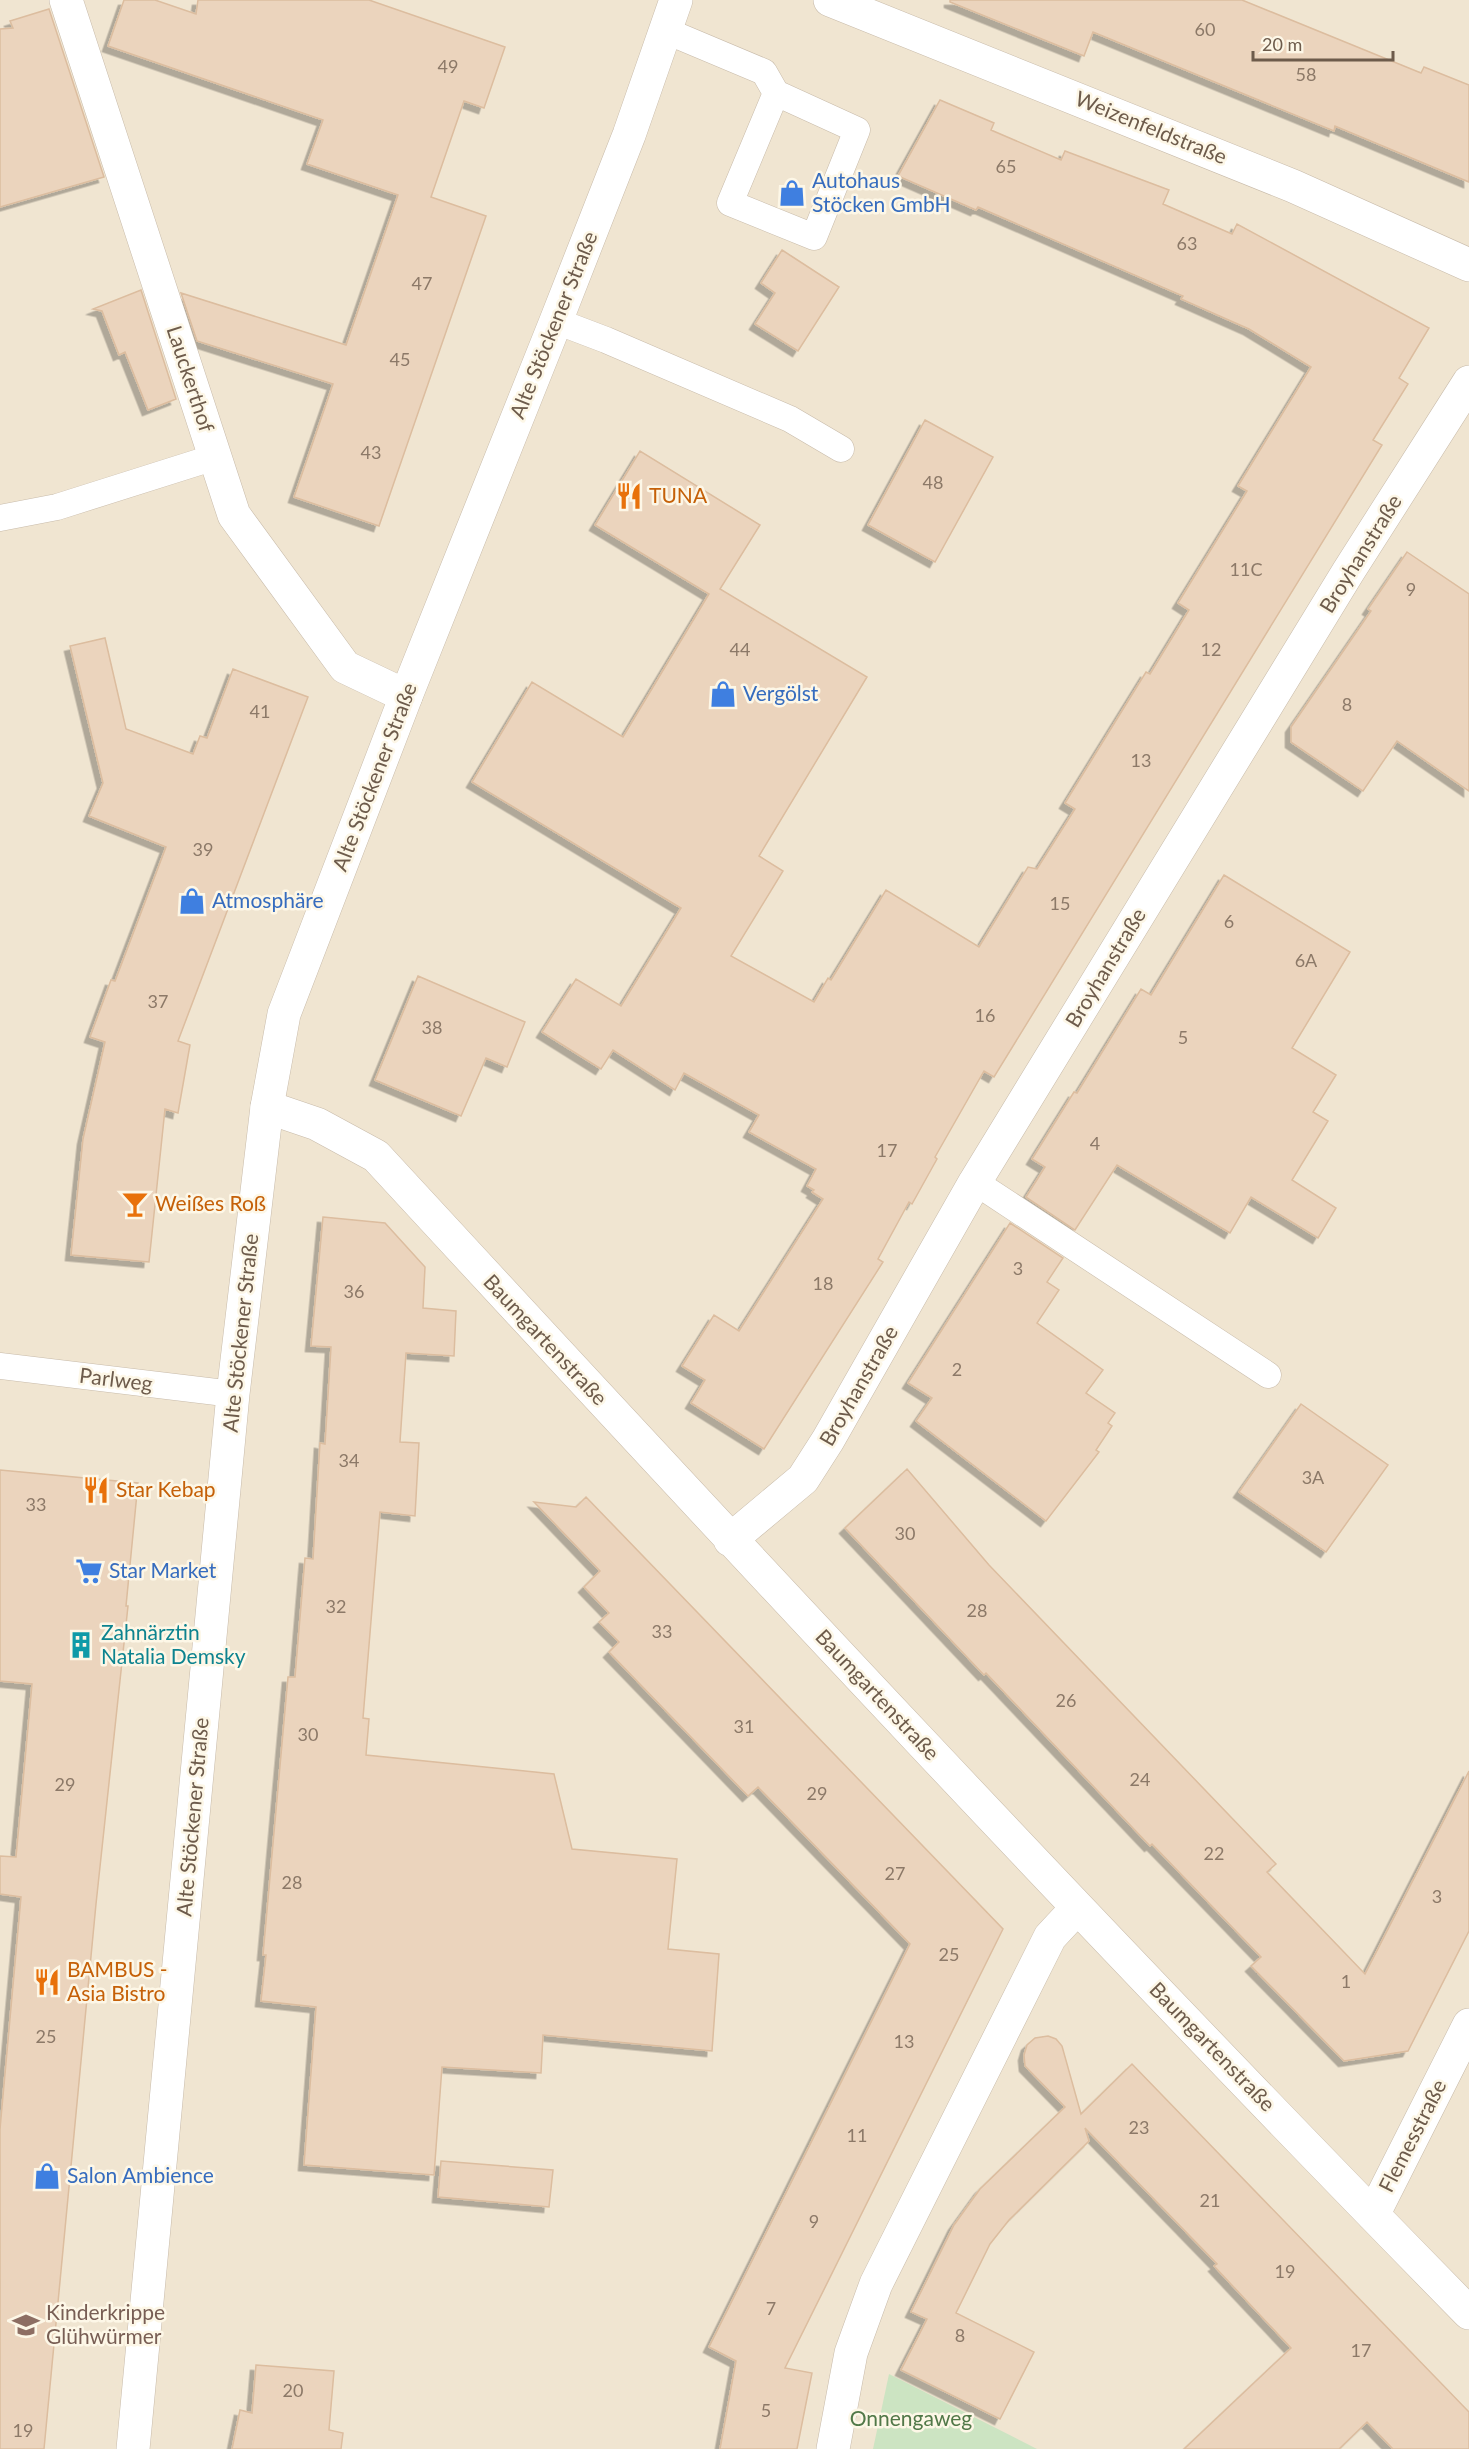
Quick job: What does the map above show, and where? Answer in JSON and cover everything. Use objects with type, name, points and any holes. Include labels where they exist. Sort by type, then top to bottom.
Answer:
[{"type":"street","name":"Lauckerthof","points":[[66,0],[234,515],[345,667],[406,696]]},
{"type":"street","name":"Alte Stöckener Straße","points":[[133,2449],[233,1394],[267,1107],[284,1014],[406,696],[628,135],[675,0]]},
{"type":"street","name":"Weizenfeldstraße","points":[[830,0],[1282,181],[1469,265]]},
{"type":"street","name":"Broyhanstraße","points":[[730,1540],[802,1479],[828,1440],[975,1182],[1348,572],[1469,382]]},
{"type":"street","name":"Baumgartenstraße","points":[[267,1107],[317,1124],[376,1156],[730,1540],[1077,1908],[1469,2313]]},
{"type":"street","points":[[833,2449],[851,2353],[876,2284],[1050,1937],[1077,1908]]},
{"type":"street","name":"Flemesstraße","points":[[1373,2215],[1469,2025]]},
{"type":"lane","points":[[664,30],[764,72],[776,93],[857,130],[814,237],[730,203],[776,93]]},
{"type":"lane","points":[[556,321],[790,419],[841,449]]},
{"type":"lane","points":[[0,518],[57,507],[215,457]]},
{"type":"lane","points":[[975,1182],[1268,1375]]},
{"type":"lane","name":"Parlweg","points":[[0,1366],[233,1394]]},
{"type":"shaded area","points":[[0,0],[1469,0],[1469,2449],[0,2449]]},
{"type":"green space","name":"Onnengaweg","points":[[889,2374],[1037,2449],[873,2449]]},
{"type":"building","points":[[124,0],[155,0],[196,14],[198,0],[369,0],[505,47],[484,108],[464,101],[431,197],[486,216],[379,526],[294,497],[333,384],[197,341],[181,293],[346,345],[398,195],[307,164],[323,120],[108,46]]},
{"type":"building","points":[[950,0],[1242,0],[1421,73],[1424,67],[1469,85],[1469,182],[1335,126],[1334,131],[1093,32],[1084,56],[950,2]]},
{"type":"building","points":[[49,9],[104,177],[0,207],[0,29],[13,28],[10,21]]},
{"type":"building","points":[[940,100],[994,123],[991,130],[1061,160],[1065,151],[1169,190],[1163,204],[1232,234],[1237,224],[1429,328],[1399,378],[1408,384],[1373,440],[1382,445],[994,1077],[984,1071],[935,1157],[937,1159],[912,1204],[909,1202],[878,1259],[883,1262],[764,1449],[691,1403],[705,1380],[682,1366],[714,1315],[739,1331],[823,1199],[807,1186],[816,1169],[749,1132],[759,1115],[684,1073],[675,1090],[613,1050],[601,1069],[542,1032],[576,979],[621,1006],[681,908],[472,782],[532,682],[623,737],[709,594],[595,525],[640,451],[760,525],[720,589],[867,677],[759,856],[783,871],[731,956],[814,1002],[828,978],[831,980],[886,890],[979,947],[1028,867],[1037,869],[1075,809],[1065,803],[1146,672],[1150,674],[1189,610],[1178,603],[1247,491],[1238,486],[1311,367],[1249,329],[1181,299],[1183,296],[978,207],[976,210],[898,176]]},
{"type":"building","points":[[782,250],[839,287],[798,351],[755,324],[775,293],[761,283]]},
{"type":"building","points":[[141,290],[176,399],[148,410],[125,352],[119,355],[102,311],[93,309]]},
{"type":"building","points":[[925,420],[993,457],[935,562],[868,525]]},
{"type":"building","points":[[1407,552],[1469,594],[1469,791],[1397,741],[1363,791],[1291,742],[1291,727],[1371,611],[1368,609]]},
{"type":"building","points":[[105,638],[126,729],[193,754],[200,736],[207,738],[233,669],[308,697],[178,1041],[190,1045],[178,1113],[165,1109],[149,1262],[71,1255],[83,1139],[105,1042],[90,1037],[111,980],[115,981],[166,847],[89,816],[103,783],[70,646]]},
{"type":"building","points":[[1224,875],[1350,952],[1292,1048],[1336,1075],[1313,1112],[1328,1121],[1292,1180],[1336,1208],[1318,1238],[1251,1197],[1230,1233],[1117,1165],[1075,1230],[1026,1197],[1045,1167],[1032,1159],[1074,1092],[1077,1093],[1141,989],[1151,995]]},
{"type":"building","points":[[418,976],[525,1022],[507,1067],[486,1058],[461,1116],[375,1080]]},
{"type":"building","points":[[323,1217],[385,1223],[425,1267],[423,1308],[456,1311],[454,1356],[406,1353],[400,1442],[419,1443],[415,1516],[380,1512],[363,1718],[369,1719],[366,1755],[554,1774],[572,1849],[677,1859],[668,1949],[719,1954],[712,2051],[543,2035],[541,2073],[442,2067],[434,2175],[304,2165],[316,2007],[261,2001],[266,1955],[263,1955],[288,1677],[295,1677],[305,1558],[313,1559],[320,1443],[325,1444],[331,1347],[311,1346]]},
{"type":"building","points":[[1010,1223],[1063,1258],[1047,1282],[1059,1290],[1037,1323],[1103,1370],[1086,1393],[1115,1413],[1108,1423],[1112,1426],[1096,1450],[1099,1452],[1046,1521],[916,1421],[932,1398],[908,1383]]},
{"type":"building","points":[[1301,1404],[1388,1465],[1326,1552],[1239,1492]]},
{"type":"building","points":[[907,1469],[989,1565],[1276,1864],[1267,1872],[1365,1974],[1469,1771],[1469,1931],[1408,2051],[1344,2061],[1251,1966],[1261,1957],[1152,1844],[1150,1846],[986,1673],[984,1675],[845,1528]]},
{"type":"building","points":[[0,1470],[138,1483],[126,1606],[128,1606],[96,1904],[44,2449],[0,2449],[0,2129],[21,1897],[0,1894],[0,1856],[16,1857],[32,1684],[0,1681]]},
{"type":"building","points":[[586,1497],[1003,1929],[785,2368],[812,2373],[797,2449],[720,2449],[736,2361],[709,2347],[910,1944],[758,1787],[748,1796],[609,1652],[619,1642],[599,1622],[609,1613],[584,1587],[600,1571],[534,1502],[576,1507]]},
{"type":"building","points":[[1048,2036],[1056,2039],[1062,2046],[1081,2114],[1132,2064],[1469,2412],[1469,2449],[1393,2449],[1367,2422],[1339,2449],[1184,2449],[1291,2348],[1214,2266],[1217,2264],[1085,2128],[1089,2141],[1009,2220],[990,2244],[956,2313],[1034,2352],[1000,2419],[901,2370],[927,2319],[911,2312],[954,2225],[980,2189],[1065,2107],[1025,2066],[1024,2055],[1027,2045],[1035,2038]]},
{"type":"building","points":[[441,2161],[553,2170],[549,2207],[438,2197]]},
{"type":"building","points":[[256,2365],[334,2371],[329,2430],[343,2433],[341,2449],[232,2449],[240,2410],[252,2413]]},
{"type":"place","name":"Autohaus Stöcken GmbH","points":[[792,193]]},
{"type":"place","name":"TUNA","points":[[629,496]]},
{"type":"place","name":"Vergölst","points":[[723,694]]},
{"type":"place","name":"Atmosphäre","points":[[192,901]]},
{"type":"place","name":"Weißes Roß","points":[[135,1204]]},
{"type":"place","name":"Star Kebap","points":[[96,1490]]},
{"type":"place","name":"Star Market","points":[[89,1571]]},
{"type":"place","name":"Zahnärztin Natalia Demsky","points":[[81,1645]]},
{"type":"place","name":"BAMBUS - Asia Bistro","points":[[47,1982]]},
{"type":"place","name":"Salon Ambience","points":[[47,2176]]},
{"type":"place","name":"Kinderkrippe Glühwürmer","points":[[26,2325]]}]
